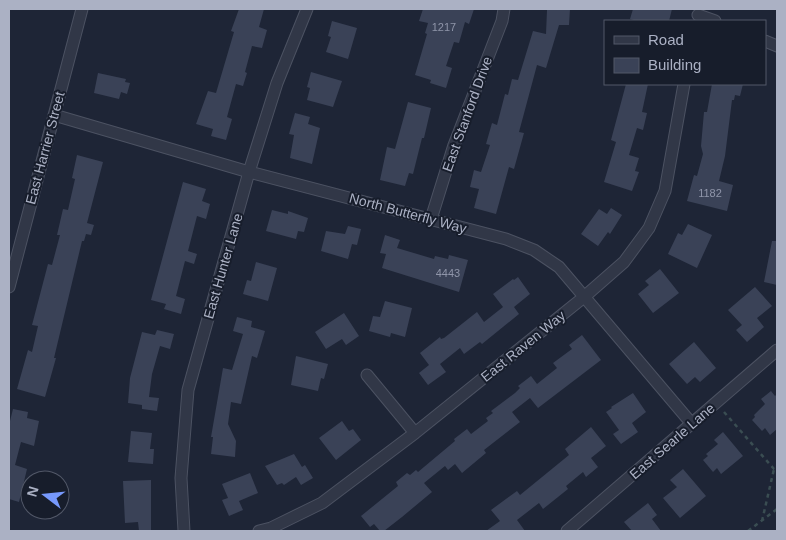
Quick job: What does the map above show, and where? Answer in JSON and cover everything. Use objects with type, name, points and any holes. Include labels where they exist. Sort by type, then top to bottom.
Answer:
[{"type":"street","name":"East Harrier Street","points":[[9,287],[82,9]]},
{"type":"street","name":"East Hunter Lane","points":[[184,531],[181,478],[188,390],[249,172],[278,83],[307,9]]},
{"type":"street","name":"East Stanford Drive","points":[[430,219],[454,145],[502,21],[504,9]]},
{"type":"street","points":[[699,15],[713,20]]},
{"type":"street","name":"East Raven Way","points":[[260,531],[271,528],[322,503],[415,433],[584,298],[624,262],[649,228],[665,191],[684,85]]},
{"type":"street","name":"North Butterfly Way","points":[[54,115],[249,172],[506,239],[534,250],[559,267],[692,424]]},
{"type":"street","name":"East Searle Lane","points":[[566,531],[777,350]]},
{"type":"street","points":[[367,375],[415,433]]},
{"type":"path","points":[[724,412],[776,469],[762,521]]},
{"type":"path","points":[[748,531],[777,509]]},
{"type":"building","points":[[239,9],[264,9],[259,27],[267,30],[262,48],[252,46],[243,86],[236,84],[227,117],[232,119],[226,140],[211,136],[213,129],[196,124],[208,91],[216,93],[234,32],[231,31]]},
{"type":"building","points":[[423,9],[474,9],[469,24],[465,22],[459,43],[454,42],[446,66],[452,68],[446,88],[430,83],[431,80],[415,75],[427,34],[425,33],[428,23],[419,21]]},
{"type":"building","points":[[570,9],[569,25],[559,25],[546,68],[537,65],[519,132],[524,133],[514,169],[509,167],[496,214],[474,208],[479,189],[470,187],[474,170],[481,172],[490,145],[486,144],[492,123],[497,125],[505,94],[508,95],[512,79],[518,80],[533,31],[546,34],[547,10]]},
{"type":"building","points":[[633,9],[672,9],[669,20],[630,19]]},
{"type":"building","points":[[332,21],[357,28],[348,59],[326,52],[331,37],[328,36]]},
{"type":"building","points":[[311,72],[342,81],[333,107],[307,100],[310,88],[307,87]]},
{"type":"building","points":[[98,73],[126,79],[125,82],[130,83],[127,94],[121,92],[119,99],[94,93]]},
{"type":"building","points":[[626,85],[648,85],[642,112],[647,113],[643,130],[637,128],[629,155],[639,158],[635,171],[639,172],[632,191],[604,182],[616,142],[611,140]]},
{"type":"building","points":[[712,85],[743,85],[740,96],[735,95],[734,100],[732,100],[725,156],[719,181],[733,185],[727,211],[687,201],[694,175],[697,176],[703,154],[701,146],[704,112],[707,112]]},
{"type":"building","points":[[408,102],[431,108],[413,174],[409,173],[405,186],[380,180],[387,147],[395,149]]},
{"type":"building","points":[[295,113],[310,117],[308,124],[320,128],[312,164],[290,158],[294,135],[289,134]]},
{"type":"building","points":[[77,155],[103,162],[87,223],[94,225],[91,235],[86,234],[84,241],[82,241],[54,358],[56,358],[45,397],[17,389],[28,350],[32,352],[38,326],[32,325],[48,264],[52,265],[60,235],[57,235],[63,209],[68,210],[75,179],[72,178]]},
{"type":"building","points":[[183,182],[206,189],[202,201],[210,204],[206,219],[197,216],[188,251],[197,254],[194,264],[185,261],[176,296],[185,299],[181,314],[164,309],[166,304],[151,300]]},
{"type":"building","points":[[611,208],[622,215],[610,234],[608,232],[598,246],[581,234],[599,209],[607,214]]},
{"type":"building","points":[[272,210],[288,214],[288,211],[308,218],[304,232],[298,231],[296,239],[266,231]]},
{"type":"building","points":[[688,224],[712,235],[697,268],[668,254],[678,233],[682,235]]},
{"type":"building","points":[[348,226],[361,229],[357,245],[352,244],[348,259],[321,251],[326,231],[345,234]]},
{"type":"building","points":[[385,235],[400,240],[397,248],[434,259],[435,256],[448,259],[449,255],[468,260],[459,292],[382,268],[386,254],[380,253]]},
{"type":"building","points":[[772,241],[777,241],[777,285],[764,282]]},
{"type":"building","points":[[256,262],[277,268],[268,301],[243,294],[247,280],[251,281]]},
{"type":"building","points":[[660,269],[679,293],[653,313],[638,294],[649,285],[645,281]]},
{"type":"building","points":[[518,277],[530,294],[514,307],[519,314],[482,344],[480,342],[464,354],[460,348],[440,364],[446,372],[428,385],[419,373],[429,365],[420,353],[440,337],[441,339],[444,338],[477,312],[484,322],[503,307],[493,294]]},
{"type":"building","points":[[755,287],[772,306],[757,318],[764,327],[747,342],[736,330],[742,325],[728,310]]},
{"type":"building","points":[[385,301],[412,308],[405,337],[391,333],[390,337],[369,331],[373,316],[380,317]]},
{"type":"building","points":[[344,313],[359,336],[346,345],[342,339],[326,349],[315,332]]},
{"type":"building","points":[[237,317],[252,321],[251,327],[265,331],[257,358],[252,356],[241,404],[231,402],[228,424],[236,441],[235,457],[211,454],[213,437],[211,437],[223,368],[232,370],[243,334],[233,331]]},
{"type":"building","points":[[157,330],[174,334],[170,349],[160,346],[152,374],[149,397],[159,398],[157,411],[142,409],[142,405],[128,403],[130,378],[142,332],[155,335]]},
{"type":"building","points":[[582,335],[601,360],[538,408],[530,398],[512,412],[520,422],[484,450],[486,453],[462,473],[455,464],[448,470],[445,466],[424,483],[432,492],[384,531],[380,531],[374,524],[370,527],[361,516],[398,486],[396,482],[407,473],[410,475],[416,470],[418,472],[467,429],[471,434],[488,421],[486,418],[493,413],[491,411],[515,393],[520,388],[518,386],[531,376],[537,384],[557,368],[553,363],[572,349],[569,345]]},
{"type":"building","points":[[694,342],[716,368],[700,382],[695,377],[687,384],[669,364]]},
{"type":"building","points":[[296,356],[328,364],[324,379],[321,378],[318,391],[291,385]]},
{"type":"building","points":[[771,391],[775,396],[777,394],[777,429],[770,435],[765,428],[762,431],[752,420],[755,417],[754,415],[765,404],[761,399]]},
{"type":"building","points":[[633,393],[646,412],[632,423],[638,432],[621,444],[613,434],[619,430],[606,412]]},
{"type":"building","points":[[13,409],[28,412],[27,418],[39,421],[34,446],[21,442],[15,465],[27,469],[20,470],[19,502],[9,499],[9,425]]},
{"type":"building","points":[[342,421],[349,431],[353,429],[361,440],[336,460],[319,438]]},
{"type":"building","points":[[591,427],[606,446],[591,458],[598,467],[586,477],[583,472],[566,486],[568,489],[543,509],[539,503],[517,520],[525,531],[486,531],[500,521],[491,510],[517,491],[520,495],[569,455],[565,449]]},
{"type":"building","points":[[131,431],[152,433],[150,449],[154,449],[153,464],[128,462]]},
{"type":"building","points":[[723,432],[743,456],[721,474],[717,468],[713,472],[703,460],[708,456],[706,454],[718,444],[714,440]]},
{"type":"building","points":[[294,454],[302,467],[305,465],[313,478],[301,485],[296,477],[284,485],[282,483],[277,485],[265,466]]},
{"type":"building","points":[[683,469],[706,496],[680,518],[663,498],[677,487],[670,480]]},
{"type":"building","points":[[250,473],[258,493],[239,501],[243,510],[229,516],[222,500],[228,498],[222,484]]},
{"type":"building","points":[[151,480],[151,531],[139,531],[138,522],[125,523],[123,481]]},
{"type":"building","points":[[648,503],[657,515],[652,519],[661,531],[632,531],[624,522]]}]
